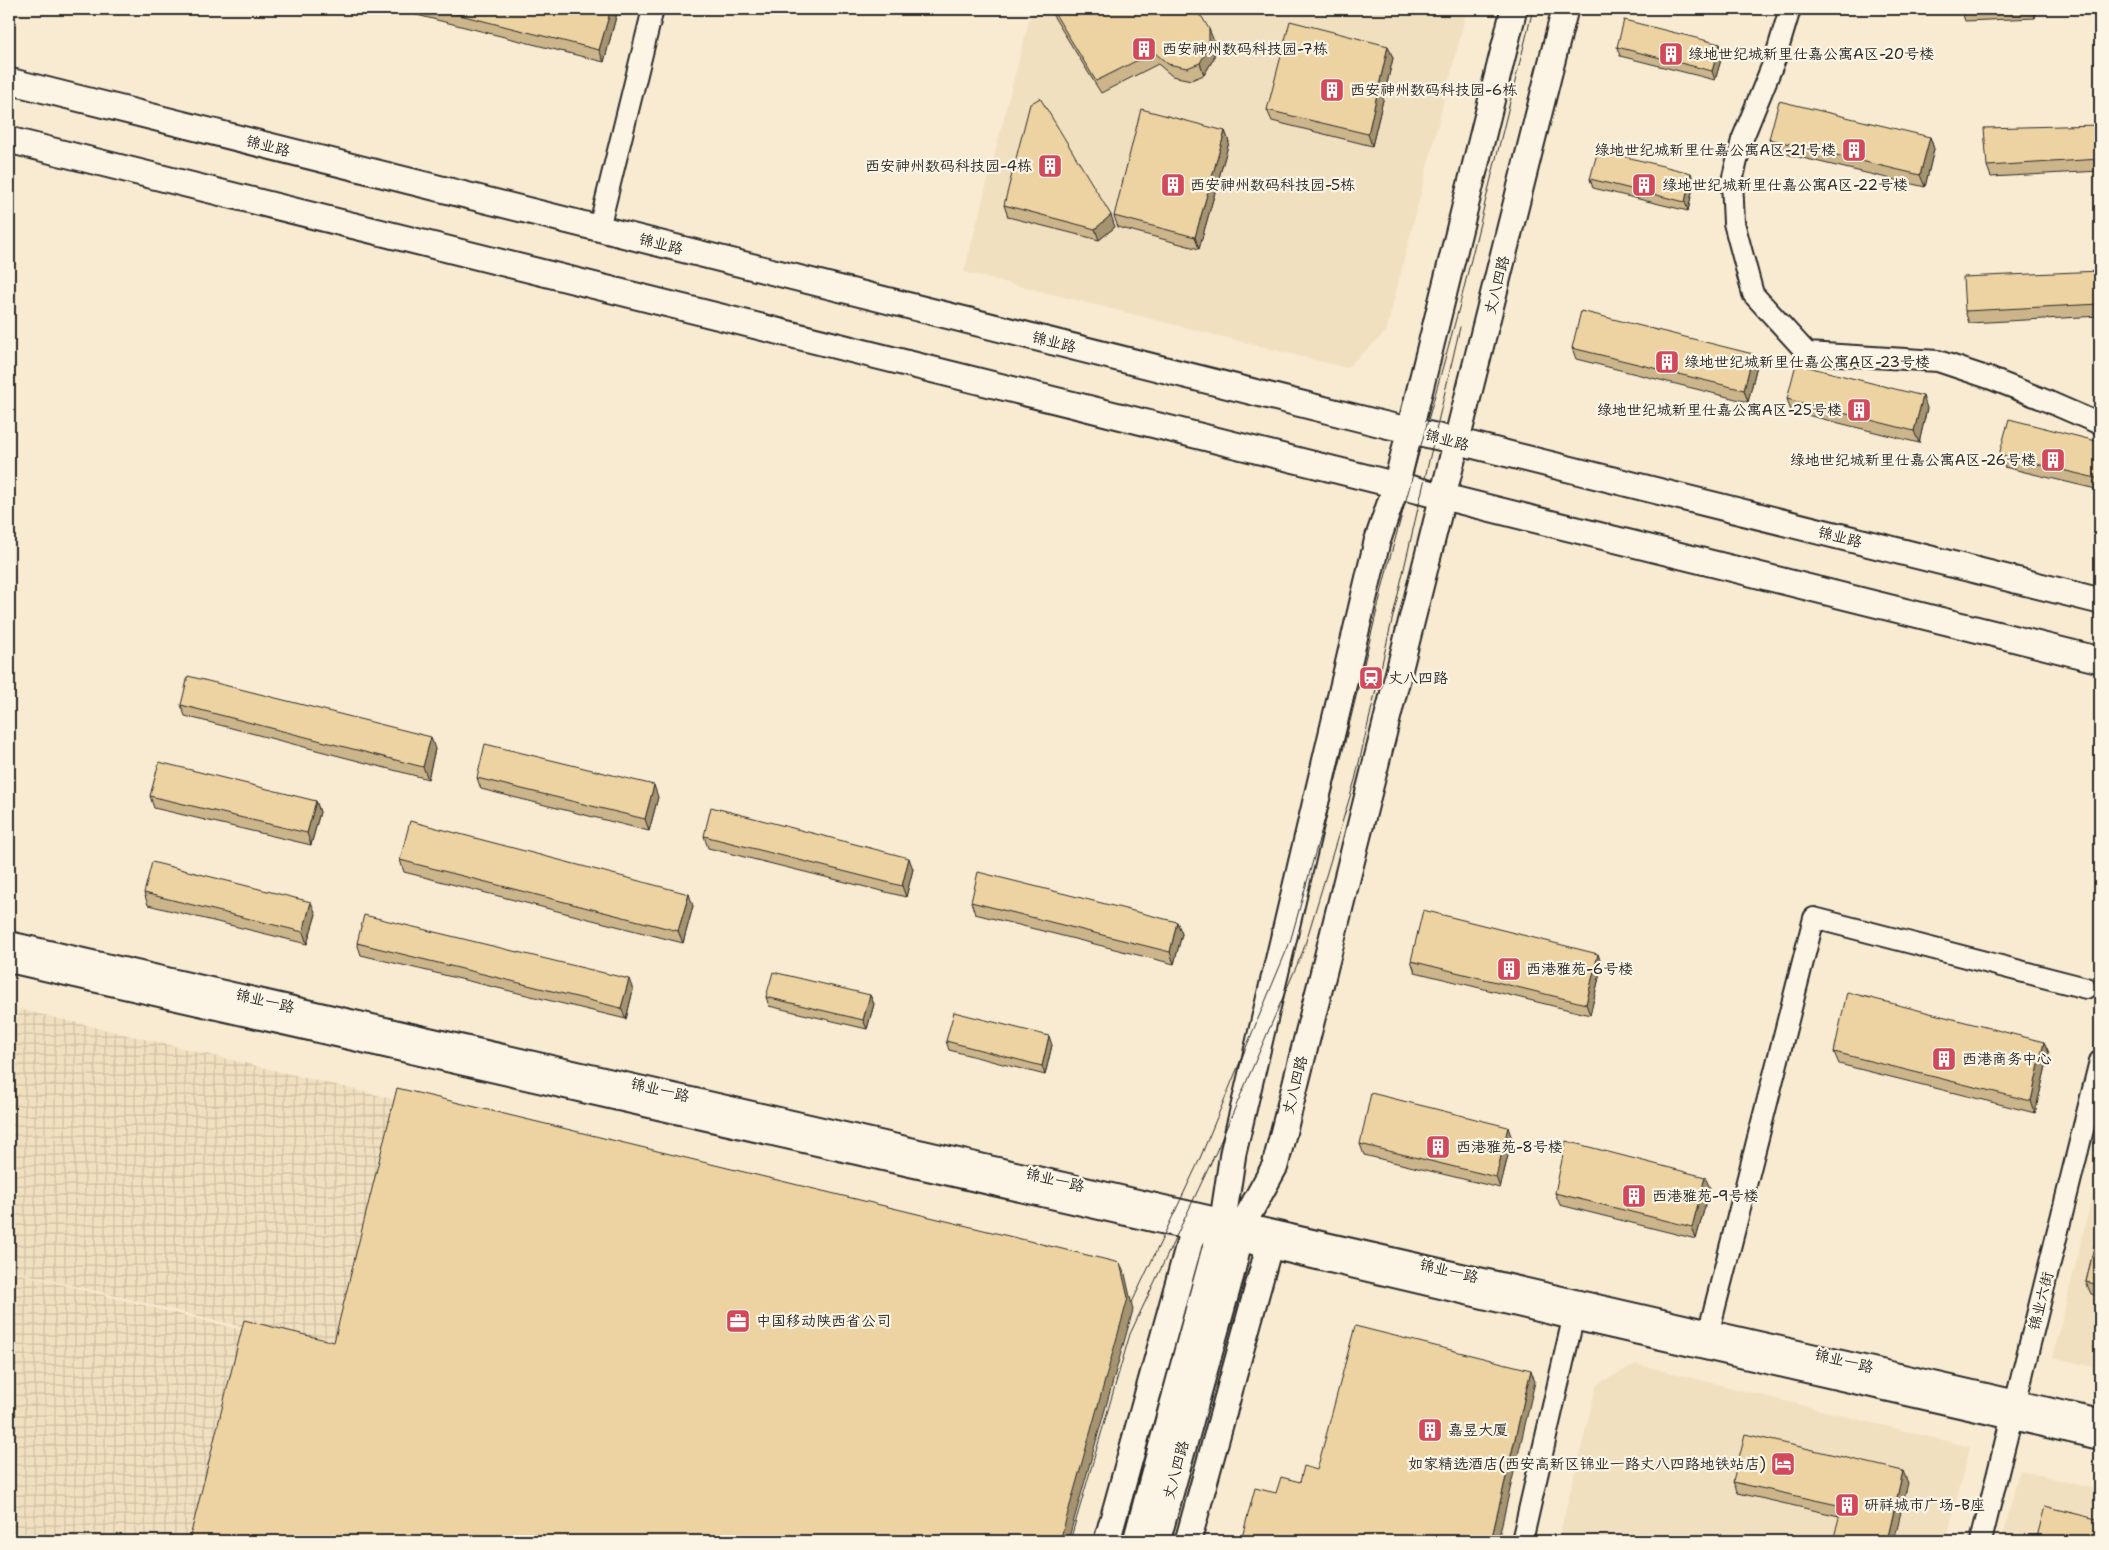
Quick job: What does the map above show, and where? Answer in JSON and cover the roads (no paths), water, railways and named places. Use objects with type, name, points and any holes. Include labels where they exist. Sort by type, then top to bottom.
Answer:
[{"type":"main road","name":"丈八四路","points":[[1136,1541],[1194,1365],[1231,1230],[1238,1133],[1377,542],[1396,486],[1514,9]]},
{"type":"main road","name":"丈八四路","points":[[1231,1230],[1275,1166],[1565,9]]},
{"type":"main road","name":"锦业路","points":[[9,81],[2100,601]]},
{"type":"main road","points":[[9,140],[1442,498],[2100,660]]},
{"type":"main road","points":[[1107,1541],[1193,1230]]},
{"type":"main road","points":[[1188,1541],[1269,1248]]},
{"type":"main road","name":"丈八四路","points":[[1157,1541],[1194,1365]]},
{"type":"street","points":[[598,228],[653,9]]},
{"type":"street","points":[[1790,9],[1775,59],[1742,140],[1732,181],[1734,224],[1753,294],[1808,353],[1938,362],[1989,378],[2100,424]]},
{"type":"street","points":[[1706,1339],[1814,918],[2086,988]]},
{"type":"street","name":"锦业一路","points":[[9,942],[1231,1230],[2014,1410],[2100,1439]]},
{"type":"street","name":"锦业一路","points":[[9,962],[1193,1230],[1231,1230],[1269,1248],[1573,1319],[1706,1339]]},
{"type":"street","name":"锦业六街","points":[[1981,1541],[2100,1061]]},
{"type":"street","points":[[1522,1541],[1573,1319]]},
{"type":"street","name":"锦业一路","points":[[2014,1410],[2100,1420]]},
{"type":"tram line","points":[[1126,1315],[1198,1163],[1290,942],[1336,779],[1388,565],[1459,308],[1533,9]]},
{"type":"tram line","points":[[1070,1541],[1130,1334],[1216,1152],[1303,951],[1355,780],[1460,327]]},
{"type":"place","name":"西安神州数码科技园-7栋","points":[[1144,49]]},
{"type":"place","name":"绿地世纪城新里仕嘉公寓A区-20号楼","points":[[1671,54]]},
{"type":"place","name":"西安神州数码科技园-6栋","points":[[1332,90]]},
{"type":"place","name":"绿地世纪城新里仕嘉公寓A区-21号楼","points":[[1854,150]]},
{"type":"place","name":"西安神州数码科技园-4栋","points":[[1050,166]]},
{"type":"place","name":"西安神州数码科技园-5栋","points":[[1173,185]]},
{"type":"place","name":"绿地世纪城新里仕嘉公寓A区-22号楼","points":[[1644,185]]},
{"type":"place","name":"绿地世纪城新里仕嘉公寓A区-23号楼","points":[[1667,362]]},
{"type":"place","name":"绿地世纪城新里仕嘉公寓A区-25号楼","points":[[1859,410]]},
{"type":"place","name":"绿地世纪城新里仕嘉公寓A区-26号楼","points":[[2053,460]]},
{"type":"place","name":"丈八四路","points":[[1371,678]]},
{"type":"place","name":"西港雅苑-6号楼","points":[[1509,969]]},
{"type":"place","name":"西港商务中心","points":[[1944,1059]]},
{"type":"place","name":"西港雅苑-8号楼","points":[[1438,1147]]},
{"type":"place","name":"西港雅苑-9号楼","points":[[1634,1196]]},
{"type":"place","name":"中国移动陕西省公司","points":[[738,1321]]},
{"type":"place","name":"嘉昱大厦","points":[[1430,1430]]},
{"type":"place","name":"如家精选酒店(西安高新区锦业一路丈八四路地铁站店)","points":[[1783,1464]]},
{"type":"place","name":"研祥城市广场-B座","points":[[1847,1505]]}]
